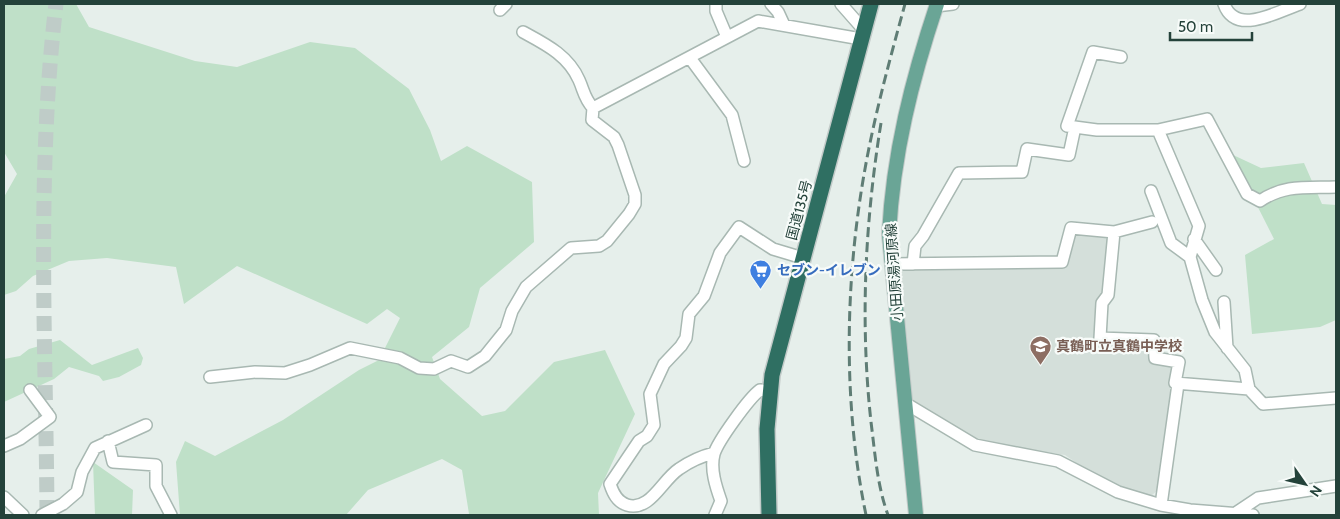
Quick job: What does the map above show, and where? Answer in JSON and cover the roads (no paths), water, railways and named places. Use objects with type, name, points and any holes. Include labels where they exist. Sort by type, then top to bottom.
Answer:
[{"type":"highway","name":"国道135号","points":[[769,515],[766,474],[770,391],[776,358],[871,4]]},
{"type":"main road","name":"小田原湯河原線","points":[[916,515],[889,234],[891,193],[902,123],[920,55],[936,5]]},
{"type":"street","points":[[716,4],[716,10],[727,38]]},
{"type":"street","points":[[771,4],[778,12],[784,25]]},
{"type":"street","points":[[841,4],[862,34]]},
{"type":"street","points":[[936,5],[953,4]]},
{"type":"street","points":[[1224,4],[1235,18],[1246,21],[1300,4]]},
{"type":"street","points":[[593,108],[690,58],[758,20],[862,34]]},
{"type":"street","points":[[210,377],[255,372],[285,373],[310,365],[350,348],[400,358],[419,368],[434,369],[451,360],[468,367],[485,356],[506,330],[512,311],[526,287],[571,248],[599,246],[607,241],[635,204],[635,195],[618,145],[614,138],[592,120],[593,108],[583,97],[579,80],[566,59],[548,45],[523,32]]},
{"type":"street","points":[[1121,57],[1093,52],[1067,126],[1097,130],[1158,130],[1206,120],[1247,194],[1260,200],[1274,191],[1288,188],[1336,187]]},
{"type":"street","points":[[690,58],[732,115],[744,161]]},
{"type":"street","points":[[913,264],[915,246],[923,236],[959,174],[1022,172],[1027,149],[1069,155],[1075,127]]},
{"type":"street","points":[[1158,130],[1199,226],[1190,258],[1202,300],[1215,332],[1244,370],[1249,389],[1263,404],[1336,398]]},
{"type":"street","points":[[1151,191],[1171,243],[1190,258]]},
{"type":"street","points":[[891,264],[1062,262],[1071,228],[1114,232],[1152,222]]},
{"type":"street","points":[[714,453],[705,455],[678,469],[644,503],[634,507],[623,504],[614,494],[610,484],[639,441],[654,426],[650,394],[664,364],[686,338],[688,314],[704,296],[720,253],[739,227],[773,249],[803,258]]},
{"type":"street","points":[[1114,232],[1108,296],[1102,303],[1100,338],[1154,340],[1155,358],[1179,362],[1175,383],[1178,384],[1161,505]]},
{"type":"street","points":[[1194,239],[1216,270]]},
{"type":"street","points":[[1224,302],[1228,350]]},
{"type":"street","points":[[1178,384],[1249,389]]},
{"type":"street","points":[[4,446],[20,439],[50,417],[30,390]]},
{"type":"street","points":[[715,515],[721,501],[715,484],[714,453],[750,397],[760,390],[770,391]]},
{"type":"street","points":[[904,404],[975,445],[1058,460],[1118,492],[1161,505],[1190,510],[1237,512],[1253,515]]},
{"type":"street","points":[[42,515],[63,504],[76,492],[82,472],[95,448],[146,425]]},
{"type":"street","points":[[108,441],[114,462],[156,465],[156,486],[171,515]]},
{"type":"street","points":[[1237,512],[1258,498],[1336,486]]},
{"type":"street","points":[[4,497],[23,515]]},
{"type":"tunnel","points":[[47,515],[44,195],[46,131],[56,4]]},
{"type":"railway","points":[[866,515],[858,471],[850,382],[849,336],[854,246],[867,158],[889,61],[905,4]]},
{"type":"railway","points":[[881,123],[871,197],[865,310],[871,422],[881,492],[888,515]]},
{"type":"place","name":"セブン-イレブン","points":[[761,289]]},
{"type":"place","name":"真鶴町立真鶴中学校","points":[[1040,365]]}]
